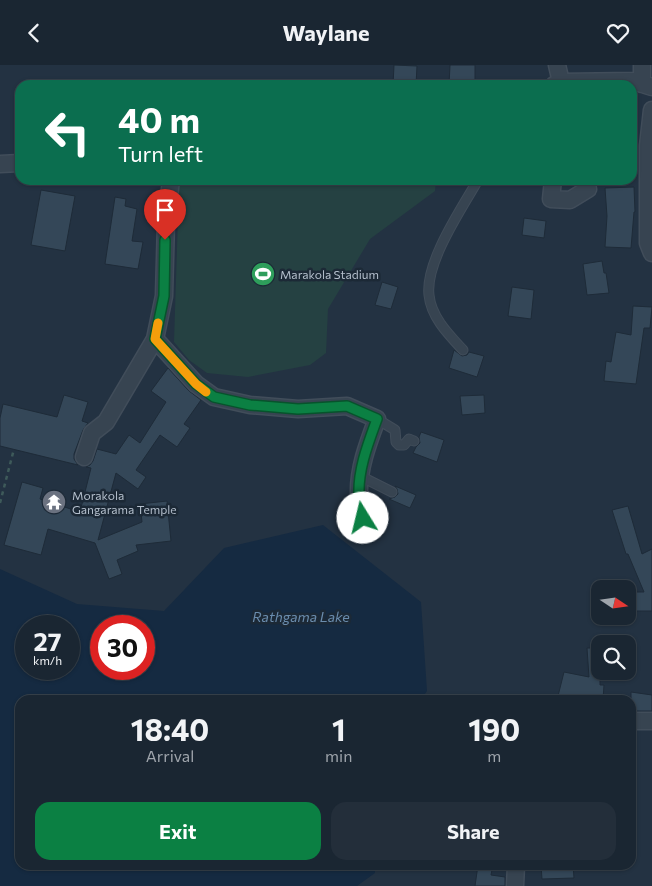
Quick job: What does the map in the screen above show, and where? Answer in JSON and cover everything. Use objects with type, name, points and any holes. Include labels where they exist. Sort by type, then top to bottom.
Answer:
[{"type":"street","points":[[557,65],[558,80]]},
{"type":"street","points":[[642,65],[647,85]]},
{"type":"street","points":[[652,109],[648,146],[648,243],[652,253]]},
{"type":"street","points":[[0,164],[15,163]]},
{"type":"street","points":[[84,457],[92,433],[106,422],[155,339],[164,296],[166,222],[170,185]]},
{"type":"street","points":[[553,185],[552,199],[570,200],[588,189]]},
{"type":"street","points":[[155,339],[196,384],[214,397],[250,405],[298,409],[347,406],[377,419],[365,453],[360,476],[359,495],[363,518]]},
{"type":"street","points":[[636,721],[652,721]]},
{"type":"street","points":[[515,886],[516,870]]},
{"type":"lane","points":[[463,350],[446,333],[435,315],[429,296],[430,274],[452,225],[475,185]]},
{"type":"lane","points":[[377,419],[395,431],[396,442],[399,445],[404,445],[409,439],[414,441]]},
{"type":"lane","points":[[360,476],[392,492]]},
{"type":"path","points":[[0,503],[14,449]]},
{"type":"green space","name":"Marakola Stadium","points":[[180,185],[436,185],[435,191],[370,239],[328,309],[326,353],[310,365],[248,377],[207,373],[189,360],[174,342]]},
{"type":"water","name":"Rathgama Lake","points":[[323,525],[421,602],[427,691],[424,695],[15,695],[15,870],[375,870],[375,873],[357,886],[0,886],[0,569],[77,604],[164,611],[224,548]]},
{"type":"building","points":[[394,65],[417,66],[416,80],[393,80]]},
{"type":"building","points":[[450,65],[475,65],[475,80],[449,80]]},
{"type":"building","points":[[634,187],[635,212],[631,248],[605,247],[607,216],[605,188]]},
{"type":"building","points":[[41,190],[75,196],[65,251],[31,245]]},
{"type":"building","points":[[115,197],[126,199],[125,206],[137,209],[132,241],[143,242],[138,269],[105,264]]},
{"type":"building","points":[[524,218],[546,221],[544,238],[522,235]]},
{"type":"building","points":[[602,261],[609,293],[587,295],[583,264]]},
{"type":"building","points":[[382,282],[398,287],[391,309],[375,305]]},
{"type":"building","points":[[512,287],[534,290],[531,319],[508,316]]},
{"type":"building","points":[[633,306],[652,307],[650,328],[644,328],[636,384],[604,381],[606,361],[611,362],[616,332],[631,335]]},
{"type":"building","points":[[454,350],[462,356],[467,355],[469,352],[484,356],[477,377],[449,368]]},
{"type":"building","points":[[168,368],[189,391],[201,400],[184,424],[190,428],[177,447],[160,435],[136,470],[146,477],[138,489],[116,473],[98,540],[142,522],[140,504],[167,501],[171,541],[136,545],[138,551],[117,560],[122,574],[109,579],[95,543],[48,529],[41,555],[4,545],[22,482],[43,488],[40,499],[80,512],[91,468],[86,467],[93,461],[97,449],[116,454],[129,435],[140,443],[166,402],[151,391]]},
{"type":"building","points":[[64,395],[88,402],[82,421],[88,423],[83,430],[74,454],[74,459],[78,465],[0,446],[0,418],[3,404],[57,417]]},
{"type":"building","points":[[484,395],[485,413],[462,415],[460,396]]},
{"type":"building","points":[[421,432],[444,440],[437,462],[413,453],[420,443],[419,437]]},
{"type":"building","points":[[395,486],[416,495],[410,508],[389,499],[398,494]]},
{"type":"building","points":[[628,506],[642,554],[652,549],[652,611],[636,611],[636,592],[644,592],[628,554],[626,554],[612,510]]},
{"type":"building","points":[[371,510],[388,516],[382,536],[359,529],[360,527],[365,528],[370,525],[373,520]]},
{"type":"building","points":[[587,648],[591,648],[591,680],[600,680],[600,685],[604,685],[603,695],[558,695],[564,672],[589,677]]},
{"type":"building","points":[[631,692],[652,695],[652,711],[636,711],[636,695],[631,695]]},
{"type":"building","points":[[477,870],[492,870],[491,875],[505,877],[505,886],[475,886]]},
{"type":"building","points":[[541,870],[573,870],[574,878],[542,879]]},
{"type":"slow traffic","points":[[158,323],[155,339],[196,384],[206,392]]},
{"type":"place","name":"Marakola Stadium","points":[[263,274]]},
{"type":"place","name":"Morakola Gangarama Temple","points":[[54,502]]},
{"type":"route","points":[[165,240],[164,296],[155,339],[196,384],[214,397],[230,402],[298,409],[347,406],[377,419],[365,453],[360,476],[359,495],[363,518]]}]
